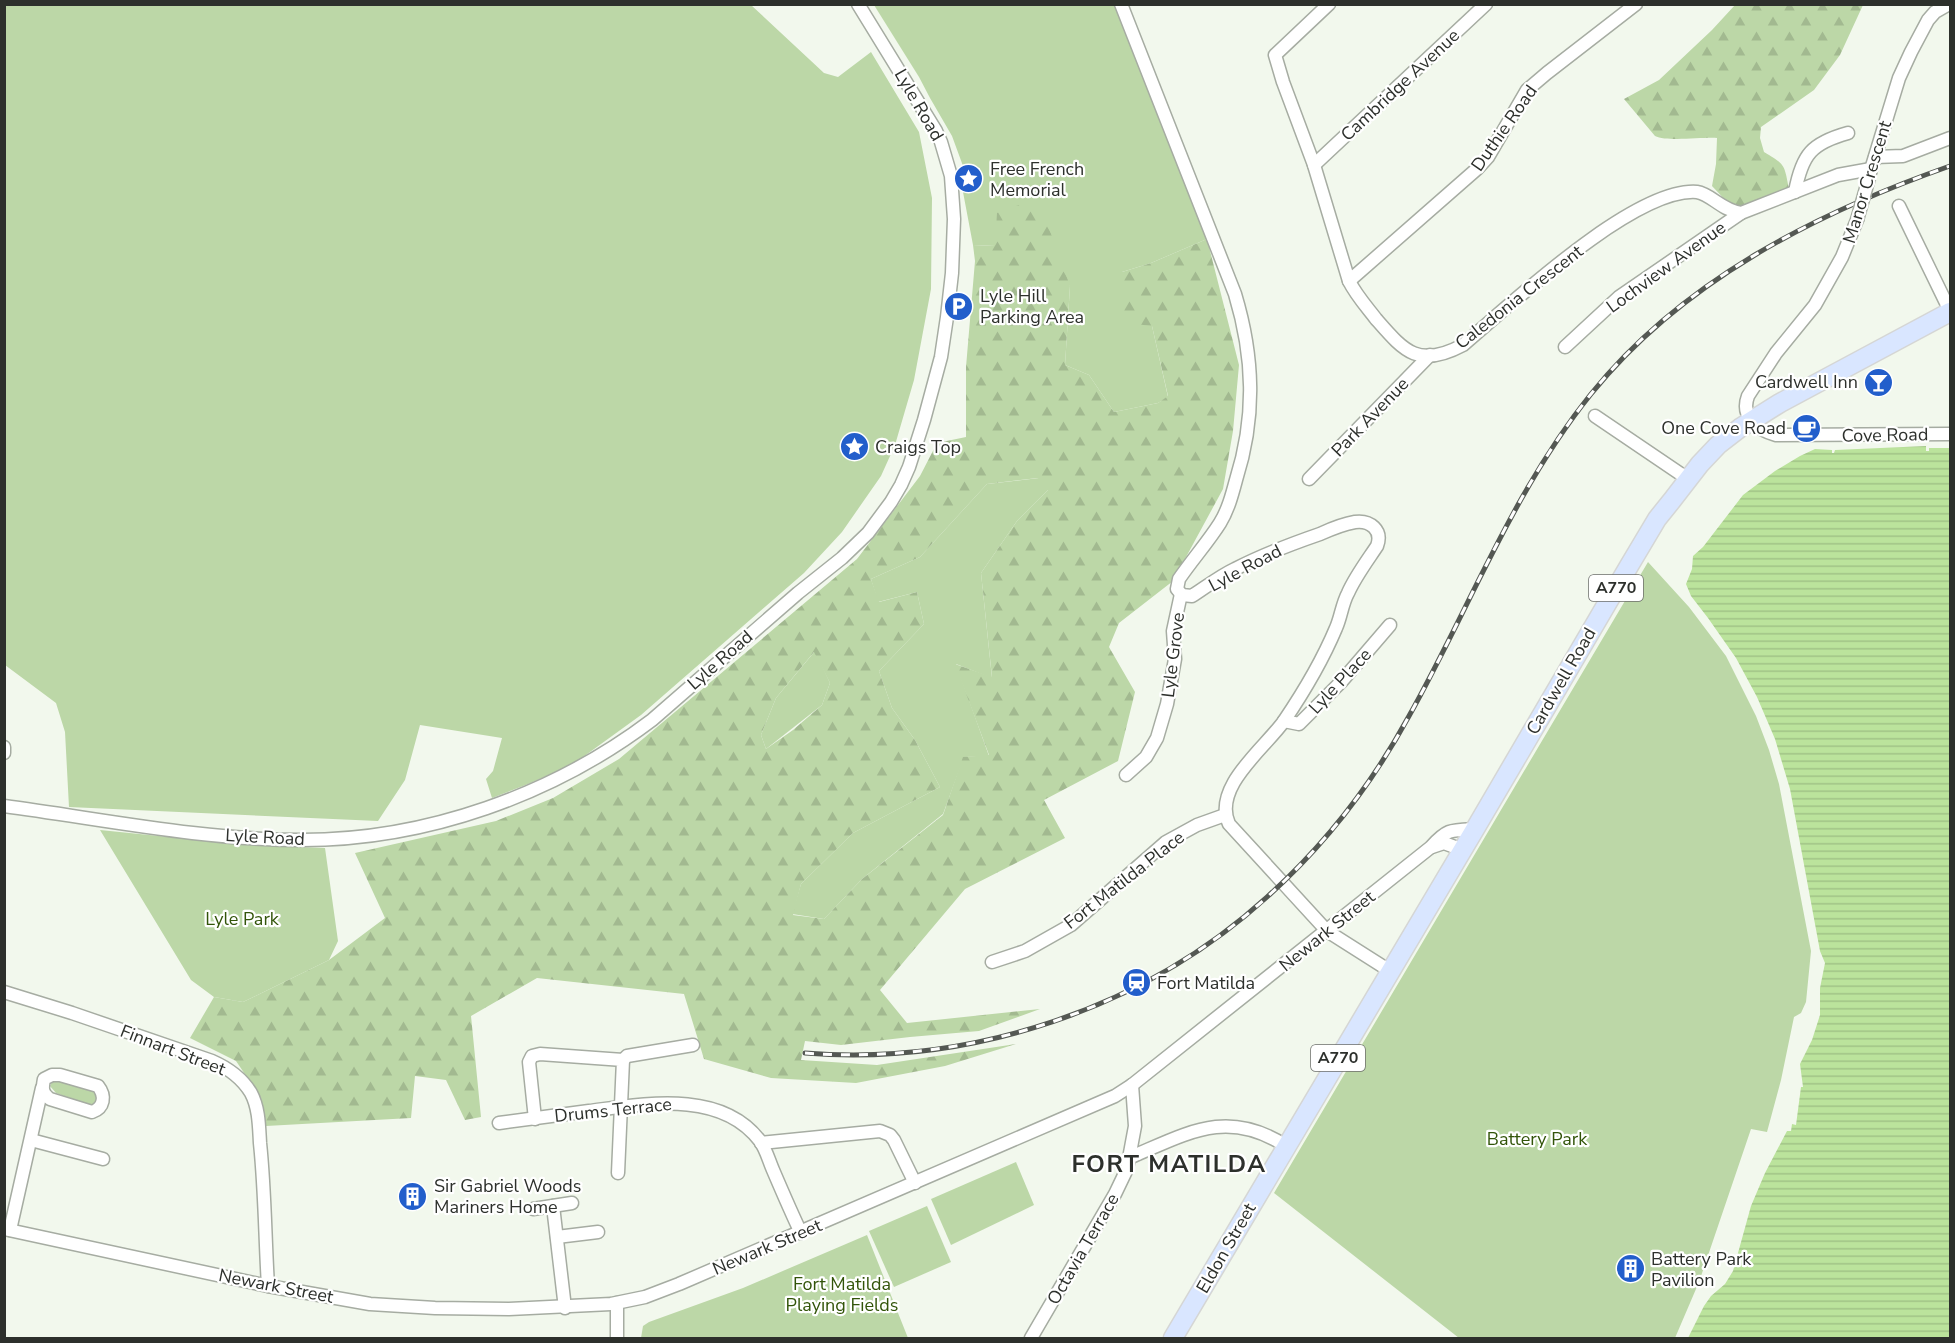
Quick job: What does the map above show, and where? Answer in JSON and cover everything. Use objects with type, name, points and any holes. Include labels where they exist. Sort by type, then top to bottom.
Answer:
[{"type":"main road","name":"Cardwell Road","points":[[1390,971],[1657,519],[1688,479],[1718,446],[1751,421],[1950,312]]},
{"type":"main road","name":"Eldon Street","points":[[1173,1338],[1390,971]]},
{"type":"street","name":"Lyle Road","points":[[4,806],[198,832],[303,840],[365,836],[454,818],[492,806],[538,787],[629,737],[842,558],[868,533],[891,502],[909,467],[941,357],[952,273],[954,219],[951,176],[941,142],[858,4]]},
{"type":"street","name":"Lyle Road","points":[[1121,4],[1235,294],[1242,316],[1249,363],[1251,399],[1249,431],[1240,470],[1220,523],[1179,579],[1177,589],[1181,594],[1192,596],[1233,570],[1282,547],[1346,524],[1370,523],[1378,532],[1377,546],[1347,594],[1330,641],[1284,721],[1230,788],[1225,803],[1225,815]]},
{"type":"street","points":[[1329,4],[1275,55],[1314,165],[1349,281],[1358,298],[1397,344],[1412,353],[1430,355]]},
{"type":"street","name":"Cambridge Avenue","points":[[1314,165],[1486,4]]},
{"type":"street","name":"Duthie Road","points":[[1349,281],[1478,168],[1488,157],[1527,90],[1636,4]]},
{"type":"street","name":"Manor Crescent","points":[[1751,421],[1746,410],[1748,396],[1776,353],[1815,305],[1842,257],[1857,220],[1899,78],[1934,8],[1949,4]]},
{"type":"street","points":[[1795,192],[1801,166],[1815,147],[1828,138],[1848,133]]},
{"type":"street","points":[[1741,213],[1839,175],[1872,168],[1950,138]]},
{"type":"street","name":"Caledonia Crescent","points":[[1430,355],[1447,353],[1463,345],[1577,251],[1623,218],[1647,205],[1672,195],[1699,192],[1722,207],[1741,213]]},
{"type":"street","points":[[1899,206],[1950,312]]},
{"type":"street","name":"Lochview Avenue","points":[[1565,347],[1619,297],[1741,213]]},
{"type":"street","name":"Park Avenue","points":[[1309,479],[1430,355]]},
{"type":"street","points":[[1595,416],[1688,479]]},
{"type":"street","name":"Cove Road","points":[[1751,421],[1764,431],[1783,436],[1950,434]]},
{"type":"street","name":"Lyle Grove","points":[[1126,775],[1146,757],[1161,727],[1175,659],[1173,631],[1181,594]]},
{"type":"street","name":"Lyle Place","points":[[1284,721],[1299,724],[1341,682],[1390,625]]},
{"type":"street","points":[[4,747],[4,753]]},
{"type":"street","points":[[1225,815],[1229,824],[1327,931],[1390,971]]},
{"type":"street","name":"Fort Matilda Place","points":[[992,962],[1025,951],[1071,925],[1167,842],[1197,825],[1225,815]]},
{"type":"street","name":"Newark Street","points":[[8,1229],[268,1286],[399,1307],[565,1308],[617,1303],[645,1297],[801,1233],[1103,1102],[1132,1085],[1327,931],[1431,847],[1443,833],[1475,829]]},
{"type":"street","points":[[1431,847],[1444,843],[1463,850]]},
{"type":"street","name":"Finnart Street","points":[[4,992],[212,1061],[229,1070],[242,1081],[252,1095],[257,1113],[262,1159],[268,1286]]},
{"type":"street","points":[[618,1173],[619,1107],[623,1060],[627,1056],[693,1045]]},
{"type":"street","points":[[535,1119],[529,1062],[532,1056],[540,1054],[623,1060]]},
{"type":"street","points":[[8,1229],[44,1079],[52,1075],[60,1075],[98,1086],[104,1099],[98,1110],[93,1112],[50,1099],[42,1088]]},
{"type":"street","name":"Octavia Terrace","points":[[1031,1338],[1115,1194],[1127,1169],[1135,1126],[1132,1085]]},
{"type":"street","name":"Drums Terrace","points":[[499,1123],[619,1107],[682,1103],[723,1113],[741,1122],[761,1143],[801,1233]]},
{"type":"street","points":[[1131,1157],[1195,1130],[1227,1126],[1257,1130],[1286,1146]]},
{"type":"street","points":[[761,1143],[880,1131],[890,1135],[894,1140],[915,1183]]},
{"type":"street","points":[[31,1140],[103,1159]]},
{"type":"street","points":[[533,1209],[572,1203]]},
{"type":"street","points":[[553,1206],[565,1308]]},
{"type":"street","points":[[557,1236],[598,1232]]},
{"type":"street","points":[[617,1303],[617,1338]]},
{"type":"green space","points":[[5,5],[751,5],[824,73],[838,77],[871,52],[919,132],[932,198],[931,289],[914,380],[895,445],[881,476],[842,532],[804,573],[641,715],[572,765],[528,784],[492,798],[486,779],[493,771],[502,738],[420,725],[405,780],[378,821],[69,807],[65,732],[56,703],[5,665]]},
{"type":"green space","points":[[874,5],[1114,5],[1207,239],[1151,263],[1122,272],[1152,326],[1168,397],[1158,403],[1114,412],[1089,375],[1065,365],[1070,286],[995,246],[973,245],[963,192],[977,191],[980,168],[963,166],[952,136],[919,77]]},
{"type":"green space","points":[[1735,5],[1863,5],[1840,55],[1814,90],[1761,127],[1760,138],[1764,152],[1782,166],[1789,189],[1741,207],[1730,205],[1712,186],[1717,138],[1676,139],[1655,136],[1624,99],[1659,80]]},
{"type":"green space","points":[[1038,198],[1070,286],[1065,365],[1089,375],[1114,412],[1158,403],[1168,396],[1152,326],[1118,322],[1122,272],[1151,263],[1207,239],[1239,365],[1233,431],[1223,489],[1173,581],[1119,623],[1109,647],[1135,692],[1118,761],[1044,800],[1065,838],[965,889],[880,990],[907,1023],[1040,1009],[979,1031],[841,1045],[805,1041],[801,1060],[877,1065],[1016,1044],[945,1066],[856,1083],[771,1078],[704,1059],[684,994],[537,978],[471,1016],[481,1117],[465,1120],[446,1080],[415,1076],[411,1118],[266,1126],[261,1098],[236,1061],[190,1038],[214,997],[243,1002],[329,960],[385,918],[355,853],[496,821],[553,798],[619,759],[857,559],[920,476],[937,443],[966,437],[966,367],[975,261],[973,245],[995,246],[997,213]],"holes":[[[1038,478],[1048,490],[1017,521],[981,573],[992,677],[955,664],[989,755],[963,757],[943,815],[862,879],[824,919],[793,915],[801,884],[853,833],[940,787],[915,740],[892,708],[879,671],[924,624],[917,592],[879,602],[871,579],[920,557],[987,484]],[[814,652],[830,683],[822,705],[766,749],[761,735],[776,698]]]},
{"type":"green space","points":[[1039,478],[1049,489],[1017,521],[981,573],[992,678],[956,664],[989,756],[964,757],[943,814],[862,879],[824,919],[792,914],[801,884],[853,833],[940,787],[915,740],[892,708],[879,671],[924,624],[917,592],[878,602],[871,579],[920,557],[987,484]]},
{"type":"green space","name":"Battery Park","points":[[1648,562],[1689,607],[1726,656],[1756,716],[1769,750],[1779,784],[1811,951],[1806,1002],[1801,1013],[1794,1017],[1767,1132],[1751,1129],[1699,1282],[1675,1338],[1459,1338],[1274,1193]]},
{"type":"green space","points":[[815,651],[830,683],[822,705],[766,749],[761,735],[776,698]]},
{"type":"green space","name":"Lyle Park","points":[[100,830],[247,845],[325,848],[338,941],[329,960],[243,1002],[214,997],[191,980]]},
{"type":"green space","points":[[58,1081],[95,1092],[98,1098],[95,1104],[92,1106],[56,1093],[50,1086],[52,1082]]},
{"type":"green space","points":[[1016,1162],[1034,1205],[951,1245],[931,1199]]},
{"type":"green space","points":[[927,1206],[951,1262],[894,1287],[869,1231]]},
{"type":"green space","name":"Fort Matilda Playing Fields","points":[[867,1235],[908,1338],[641,1338],[643,1326],[649,1322],[743,1288]]},
{"type":"shaded area","points":[[1926,446],[1926,451],[1929,451],[1929,448],[1950,448],[1950,1338],[1688,1338],[1704,1306],[1711,1296],[1725,1284],[1733,1271],[1751,1206],[1765,1173],[1787,1131],[1791,1131],[1792,1124],[1796,1125],[1801,1087],[1803,1087],[1800,1064],[1812,1040],[1820,1015],[1820,988],[1825,963],[1820,951],[1790,789],[1775,739],[1757,697],[1736,658],[1691,596],[1686,584],[1692,569],[1693,556],[1703,547],[1743,495],[1800,456],[1815,449],[1832,450],[1834,453],[1835,450]]},
{"type":"railway","points":[[805,1053],[867,1055],[930,1050],[992,1039],[1052,1022],[1111,999],[1166,970],[1219,936],[1288,877],[1328,835],[1363,789],[1409,716],[1493,551],[1538,470],[1563,431],[1591,394],[1627,354],[1667,317],[1754,255],[1850,206],[1950,166]]},
{"type":"place","name":"Free French Memorial","points":[[969,179]]},
{"type":"place","name":"Lyle Hill Parking Area","points":[[959,306]]},
{"type":"place","name":"Cardwell Inn","points":[[1879,382]]},
{"type":"place","name":"One Cove Road","points":[[1807,428]]},
{"type":"place","name":"Craigs Top","points":[[854,447]]},
{"type":"place","name":"Fort Matilda","points":[[1136,983]]},
{"type":"place","name":"Sir Gabriel Woods Mariners Home","points":[[413,1196]]},
{"type":"place","name":"Battery Park Pavilion","points":[[1630,1269]]},
{"type":"district","name":"FORT MATILDA","points":[[1169,1164]]}]
